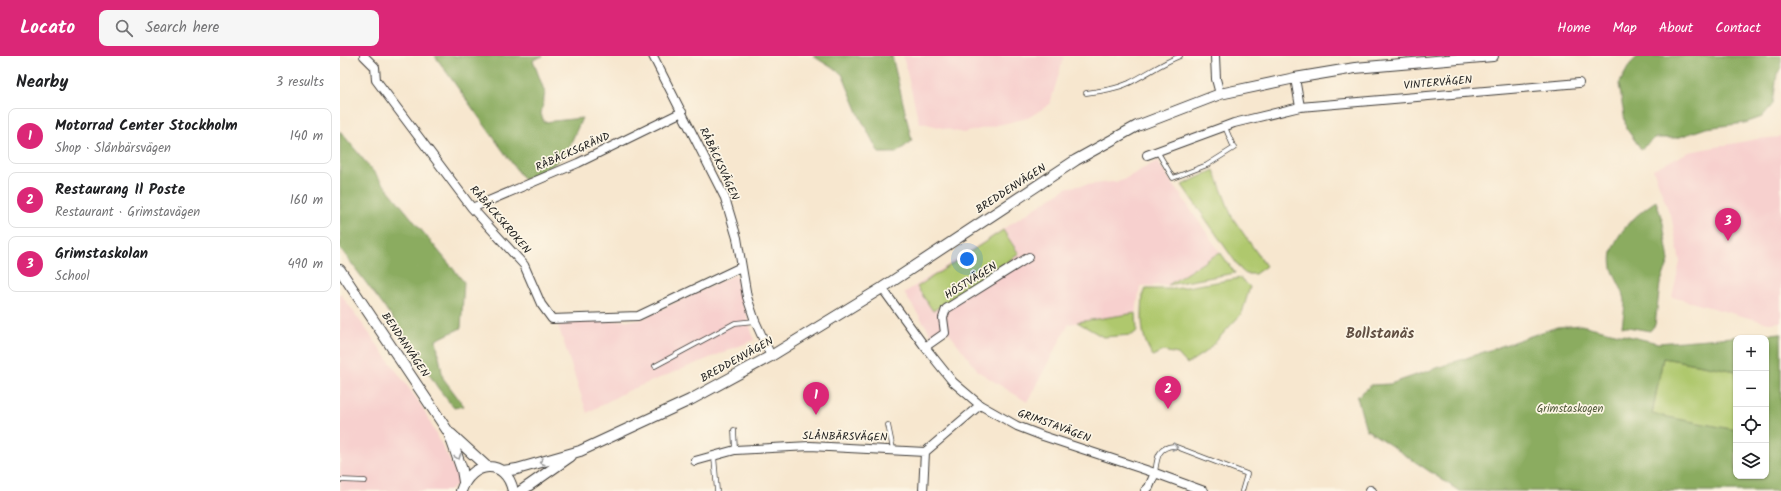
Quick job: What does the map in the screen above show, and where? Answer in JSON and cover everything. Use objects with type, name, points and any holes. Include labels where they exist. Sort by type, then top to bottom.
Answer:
[{"type":"street","name":"RÅBÄCKSKROKEN","points":[[364,56],[375,67],[376,80],[472,208],[524,265],[541,304],[552,319],[638,316],[741,267]]},
{"type":"street","name":"RÅBÄCKSVÄGEN","points":[[653,56],[725,198],[737,238],[741,267],[755,321],[771,356]]},
{"type":"street","points":[[1214,56],[1216,79],[1220,94]]},
{"type":"street","name":"BREDDENVÄGEN","points":[[487,467],[497,468],[503,471],[517,469],[580,451],[690,400],[771,356],[882,288],[1076,160],[1137,126],[1220,94],[1294,78],[1355,68],[1494,56]]},
{"type":"street","points":[[1294,78],[1300,107]]},
{"type":"street","name":"VINTERVÄGEN","points":[[1147,155],[1157,150],[1225,127],[1300,107],[1579,83]]},
{"type":"street","name":"RÅBÄCKSGRÄND","points":[[472,208],[578,163],[682,112]]},
{"type":"street","name":"HÖSTVÄGEN","points":[[925,347],[945,333],[943,318],[946,309],[1029,257]]},
{"type":"street","name":"BENDANVÄGEN","points":[[340,270],[449,433],[487,467]]},
{"type":"street","name":"GRIMSTAVÄGEN","points":[[882,288],[925,347],[953,382],[980,405],[1017,426],[1043,436],[1204,491]]},
{"type":"street","points":[[923,491],[925,452],[980,405]]},
{"type":"street","name":"BENDANVÄGEN","points":[[449,433],[462,470],[462,489]]},
{"type":"street","name":"SLÅNBÄRSVÄGEN","points":[[695,461],[735,450],[810,446],[893,449],[925,452]]},
{"type":"street","name":"BREDDENVÄGEN","points":[[521,491],[580,451]]},
{"type":"street","points":[[462,489],[470,474],[478,469],[487,467]]},
{"type":"street","points":[[503,471],[510,480],[513,491]]},
{"type":"street","points":[[1145,491],[1149,487],[1155,473]]},
{"type":"lane","points":[[1086,93],[1104,91],[1128,83],[1180,56]]},
{"type":"lane","points":[[1157,150],[1173,178],[1207,165],[1234,148],[1225,127]]},
{"type":"lane","points":[[655,366],[735,323],[755,321]]},
{"type":"lane","points":[[888,425],[893,449]]},
{"type":"lane","points":[[734,430],[735,450]]},
{"type":"lane","points":[[1155,473],[1157,455],[1167,446],[1174,446],[1247,474],[1242,491]]},
{"type":"lane","points":[[714,456],[717,491]]},
{"type":"lane","points":[[340,480],[365,481]]},
{"type":"shaded area","points":[[903,56],[1064,56],[1050,104],[1028,118],[963,133],[919,122]]},
{"type":"shaded area","points":[[1781,137],[1781,322],[1768,323],[1672,297],[1680,262],[1672,220],[1653,169],[1689,152],[1757,139]]},
{"type":"shaded area","points":[[1157,161],[1220,252],[1168,285],[1140,286],[1136,313],[1069,324],[1027,402],[979,372],[946,329],[933,337],[904,293],[1068,187],[1121,181]]},
{"type":"shaded area","points":[[736,274],[754,340],[625,392],[587,413],[557,322],[639,320]]},
{"type":"shaded area","points":[[340,293],[421,405],[461,482],[449,491],[340,491]]},
{"type":"green space","points":[[435,56],[543,56],[533,60],[545,93],[541,114],[544,122],[582,118],[566,154],[552,166],[524,180]]},
{"type":"green space","points":[[813,56],[892,56],[912,141],[896,153],[879,153],[860,117],[842,74]]},
{"type":"green space","points":[[1638,56],[1781,56],[1781,68],[1777,74],[1773,104],[1762,117],[1745,123],[1706,128],[1677,138],[1655,138],[1641,149],[1626,128],[1619,84],[1630,64]]},
{"type":"green space","points":[[340,131],[464,282],[461,328],[436,340],[443,378],[464,406],[454,408],[438,388],[394,320],[340,248]]},
{"type":"green space","points":[[1214,170],[1232,217],[1266,266],[1255,274],[1246,274],[1241,270],[1182,185]]},
{"type":"green space","points":[[1656,201],[1663,223],[1669,261],[1660,284],[1655,325],[1650,331],[1622,326],[1625,301],[1613,271],[1611,257],[1618,238],[1624,229],[1648,206]]},
{"type":"green space","points":[[1003,230],[1019,254],[933,311],[917,287]]},
{"type":"green space","points":[[1220,252],[1235,273],[1168,285]]},
{"type":"green space","points":[[1241,278],[1250,287],[1242,313],[1208,350],[1187,364],[1178,354],[1162,351],[1153,356],[1145,341],[1142,326],[1143,293],[1146,289],[1174,289]]},
{"type":"green space","points":[[1136,313],[1137,331],[1132,335],[1103,337],[1077,322]]},
{"type":"green space","name":"Grimstaskogen","points":[[1581,325],[1658,343],[1733,337],[1733,370],[1663,358],[1652,414],[1733,429],[1733,479],[1769,479],[1769,335],[1756,335],[1781,333],[1781,491],[1459,491],[1366,429],[1357,397],[1371,385],[1390,384],[1557,327]]},
{"type":"green space","points":[[1663,358],[1733,370],[1733,429],[1652,415]]},
{"type":"place","name":"Grimstaskolan","points":[[1728,241]]},
{"type":"place","name":"Restaurang Il Poste","points":[[1168,409]]},
{"type":"place","name":"Motorrad Center Stockholm","points":[[816,415]]},
{"type":"district","name":"Bollstanäs","points":[[1380,334]]}]
